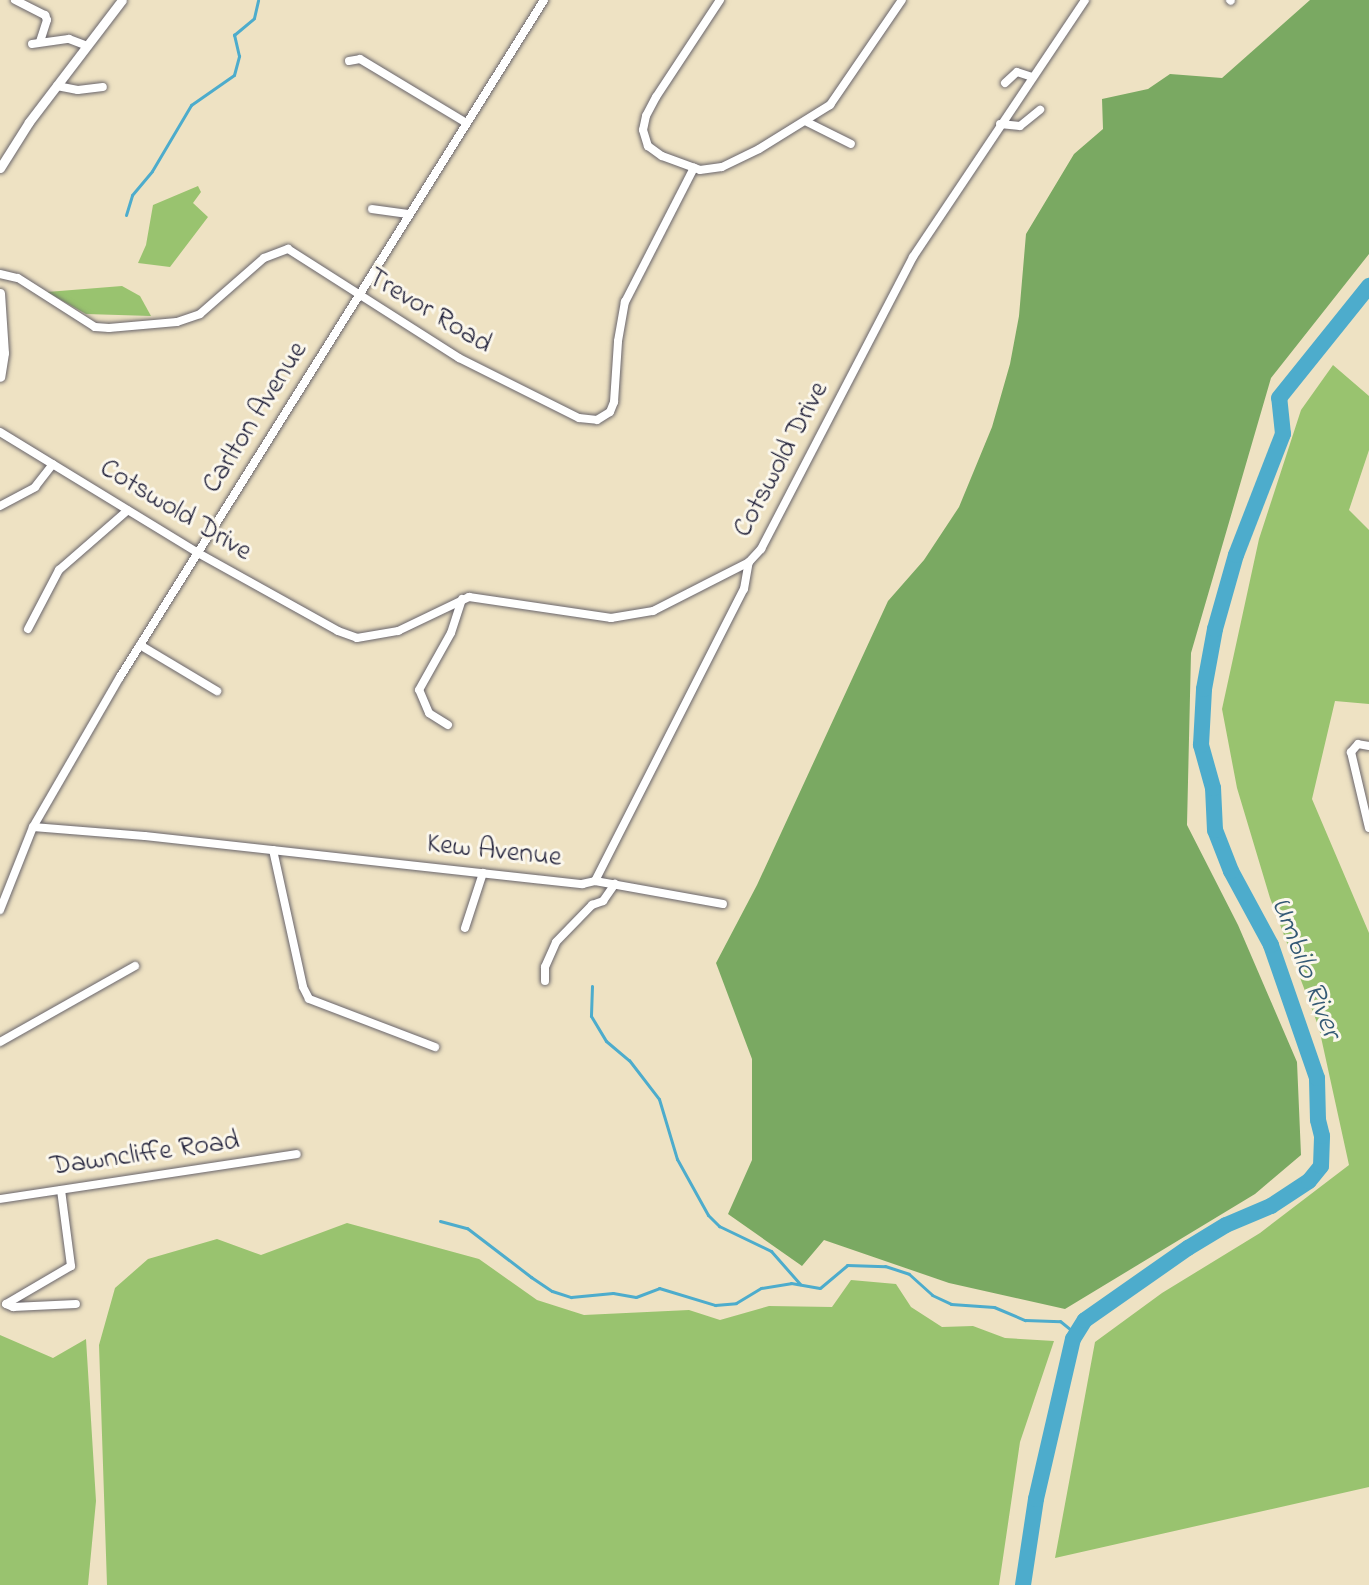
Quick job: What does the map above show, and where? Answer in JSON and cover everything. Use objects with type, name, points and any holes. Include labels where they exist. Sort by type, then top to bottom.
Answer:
[{"type":"street","points":[[15,0],[45,15],[36,42],[69,39],[87,46]]},
{"type":"street","points":[[0,168],[8,152],[122,0]]},
{"type":"street","name":"Carlton Avenue","points":[[0,910],[33,827],[140,645],[544,0]]},
{"type":"street","points":[[720,0],[656,97],[643,130],[648,146],[662,156],[694,168],[722,167],[807,122],[843,91],[902,0]]},
{"type":"street","name":"Cotswold Drive","points":[[0,431],[198,553],[338,631],[357,638],[398,631],[462,599],[488,597],[611,618],[653,611],[749,562],[778,523],[913,257],[1085,0]]},
{"type":"street","points":[[349,61],[360,59],[465,122]]},
{"type":"street","points":[[1005,83],[1017,72],[1032,77]]},
{"type":"street","points":[[57,86],[78,90],[103,87]]},
{"type":"street","points":[[1000,124],[1020,126],[1040,110]]},
{"type":"street","points":[[807,122],[851,144]]},
{"type":"street","name":"Trevor Road","points":[[0,274],[18,278],[95,327],[109,328],[177,322],[200,314],[264,258],[279,249],[288,249],[459,358],[579,418],[597,420],[610,412],[614,402],[618,341],[625,302],[694,168]]},
{"type":"street","points":[[372,209],[408,214]]},
{"type":"street","points":[[0,293],[4,353],[0,377]]},
{"type":"street","points":[[0,506],[35,487],[53,464]]},
{"type":"street","points":[[28,629],[59,570],[128,510]]},
{"type":"street","name":"Kew Avenue","points":[[33,827],[582,884],[595,881],[744,589],[749,562]]},
{"type":"street","points":[[448,725],[429,713],[419,690],[451,633],[462,599]]},
{"type":"street","points":[[140,645],[217,691]]},
{"type":"street","points":[[1369,746],[1358,744],[1351,757],[1369,828]]},
{"type":"street","points":[[273,850],[303,987],[309,999],[435,1047]]},
{"type":"street","points":[[465,928],[483,873]]},
{"type":"street","points":[[595,881],[723,904]]},
{"type":"street","points":[[545,981],[545,967],[556,942],[592,905],[606,898],[615,884]]},
{"type":"street","points":[[0,1042],[135,966]]},
{"type":"street","name":"Dawncliffe Road","points":[[0,1199],[297,1154]]},
{"type":"street","points":[[61,1190],[71,1266],[6,1304],[76,1304]]},
{"type":"green space","points":[[1310,0],[1369,0],[1369,254],[1271,378],[1191,653],[1187,825],[1238,925],[1297,1062],[1301,1155],[1255,1194],[1065,1309],[949,1283],[824,1240],[802,1266],[728,1214],[752,1160],[752,1059],[716,963],[757,885],[888,601],[924,560],[959,507],[992,427],[1010,364],[1019,316],[1026,234],[1074,154],[1103,129],[1102,99],[1148,89],[1170,74],[1222,78]]},
{"type":"green space","points":[[198,186],[201,192],[193,203],[208,217],[170,267],[138,263],[146,245],[153,205]]},
{"type":"green space","points":[[122,286],[140,296],[151,316],[86,314],[47,292]]},
{"type":"green space","points":[[1333,365],[1369,396],[1369,450],[1349,510],[1369,530],[1369,704],[1335,701],[1312,799],[1369,933],[1369,1487],[1055,1558],[1095,1342],[1162,1293],[1260,1233],[1349,1165],[1319,1028],[1270,898],[1237,788],[1222,709],[1259,539],[1301,410]]},
{"type":"green space","points":[[347,1223],[479,1259],[537,1300],[584,1315],[689,1310],[720,1320],[769,1306],[832,1307],[851,1280],[896,1284],[911,1307],[942,1327],[973,1326],[1005,1338],[1054,1341],[1020,1442],[999,1585],[107,1585],[99,1345],[115,1288],[148,1259],[217,1239],[261,1255]]},
{"type":"green space","points":[[0,1335],[53,1358],[86,1339],[96,1501],[88,1585],[0,1585]]},
{"type":"waterway","points":[[126,215],[132,195],[152,171],[191,105],[234,75],[239,56],[234,35],[254,18],[258,0]]},
{"type":"waterway","name":"Umbilo River","points":[[1023,1585],[1036,1499],[1073,1339],[1085,1320],[1188,1248],[1226,1225],[1271,1206],[1309,1181],[1321,1166],[1317,1078],[1271,945],[1231,871],[1215,830],[1213,788],[1201,745],[1204,689],[1215,629],[1236,555],[1283,434],[1279,398],[1369,286]]},
{"type":"waterway","points":[[592,986],[591,1016],[606,1041],[629,1060],[659,1099],[677,1159],[708,1215],[719,1226],[771,1251],[800,1284]]},
{"type":"waterway","points":[[440,1221],[467,1228],[552,1291],[571,1297],[613,1293],[636,1297],[659,1288],[715,1305],[736,1303],[761,1288],[791,1283],[820,1288],[847,1265],[885,1266],[909,1274],[932,1295],[951,1304],[994,1307],[1025,1320],[1060,1321],[1071,1330],[1078,1330]]}]
